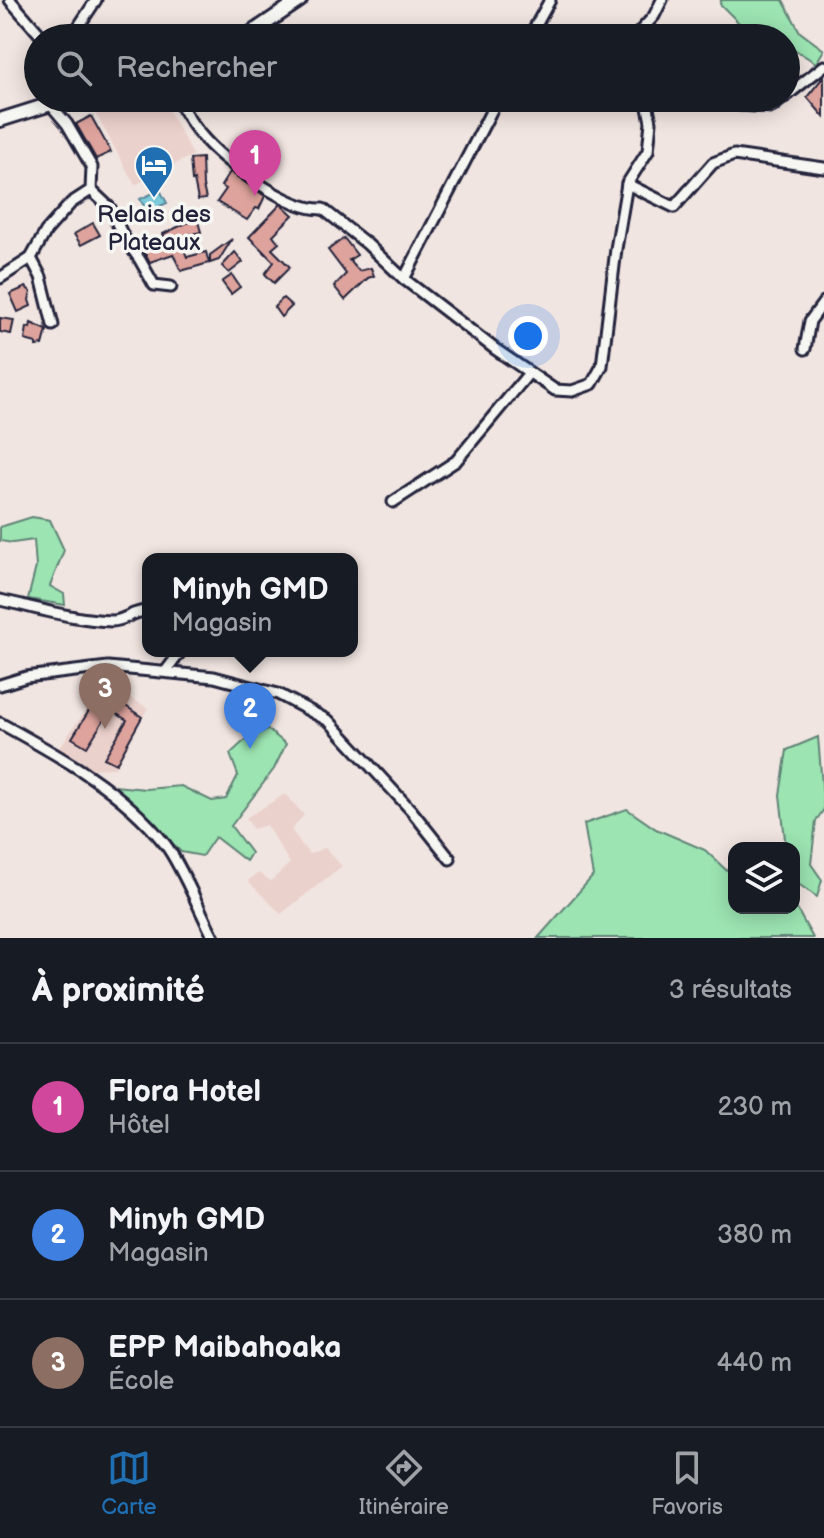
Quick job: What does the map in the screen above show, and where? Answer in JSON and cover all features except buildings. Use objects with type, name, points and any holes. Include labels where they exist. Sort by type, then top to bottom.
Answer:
[{"type":"main road","points":[[265,24],[300,0]]},
{"type":"main road","points":[[0,120],[25,112]]},
{"type":"street","points":[[10,0],[31,24]]},
{"type":"street","points":[[80,24],[96,0]]},
{"type":"street","points":[[537,24],[550,0]]},
{"type":"street","points":[[647,24],[662,0]]},
{"type":"street","points":[[800,85],[824,66]]},
{"type":"street","points":[[57,112],[92,167],[91,190],[110,208],[123,236],[154,285],[171,287]]},
{"type":"street","points":[[185,112],[201,136],[235,166],[275,193],[309,210],[323,209],[404,279],[529,373],[555,390],[572,391],[592,384],[602,366],[627,184],[648,151],[651,122],[649,112]]},
{"type":"street","points":[[404,279],[491,112]]},
{"type":"street","points":[[627,184],[674,207],[713,163],[734,155],[824,168]]},
{"type":"street","points":[[0,278],[31,258],[46,231],[71,203],[91,190]]},
{"type":"street","points":[[31,258],[41,277],[53,325]]},
{"type":"street","points":[[805,349],[810,321],[824,302]]},
{"type":"street","points":[[393,502],[456,461],[529,373]]},
{"type":"street","points":[[0,600],[83,618],[117,621],[142,611]]},
{"type":"street","points":[[166,671],[176,657]]},
{"type":"street","points":[[0,685],[26,677],[108,667],[214,677],[278,694],[329,721],[411,810],[450,859]]},
{"type":"street","points":[[0,723],[57,754],[121,797],[166,846],[214,938]]},
{"type":"shaded area","points":[[95,112],[170,112],[193,155],[135,185]]},
{"type":"shaded area","points":[[102,687],[120,698],[123,694],[148,708],[115,768],[91,769],[57,751]]},
{"type":"shaded area","points":[[285,794],[304,815],[291,830],[309,854],[325,848],[342,866],[281,914],[248,881],[258,873],[271,881],[290,863],[266,825],[253,829],[246,818]]},
{"type":"green space","points":[[721,0],[783,0],[796,24],[740,24],[720,4]]},
{"type":"green space","points":[[800,32],[824,50],[816,63],[800,53]]},
{"type":"green space","points":[[32,517],[50,520],[64,550],[50,586],[64,594],[65,605],[28,599],[36,567],[34,540],[0,541],[0,527]]},
{"type":"green space","points":[[267,729],[286,744],[274,769],[231,826],[251,853],[246,861],[215,837],[202,856],[181,852],[114,786],[146,789],[181,786],[212,801],[226,799],[238,775],[230,754],[244,741]]},
{"type":"green space","points":[[818,737],[824,809],[816,821],[811,864],[822,880],[817,897],[800,885],[800,842],[785,842],[780,795],[787,750]]},
{"type":"green space","points":[[627,809],[656,829],[705,850],[728,870],[728,914],[800,914],[813,938],[538,938],[593,876],[584,824]]},
{"type":"water","points":[[160,190],[167,203],[147,212],[140,199]]},
{"type":"place","name":"Flora Hotel","points":[[255,196]]},
{"type":"place","name":"Relais des Plateaux","points":[[154,199]]},
{"type":"place","name":"EPP Maibahoaka","points":[[105,729]]},
{"type":"place","name":"Minyh GMD","points":[[250,749]]}]
